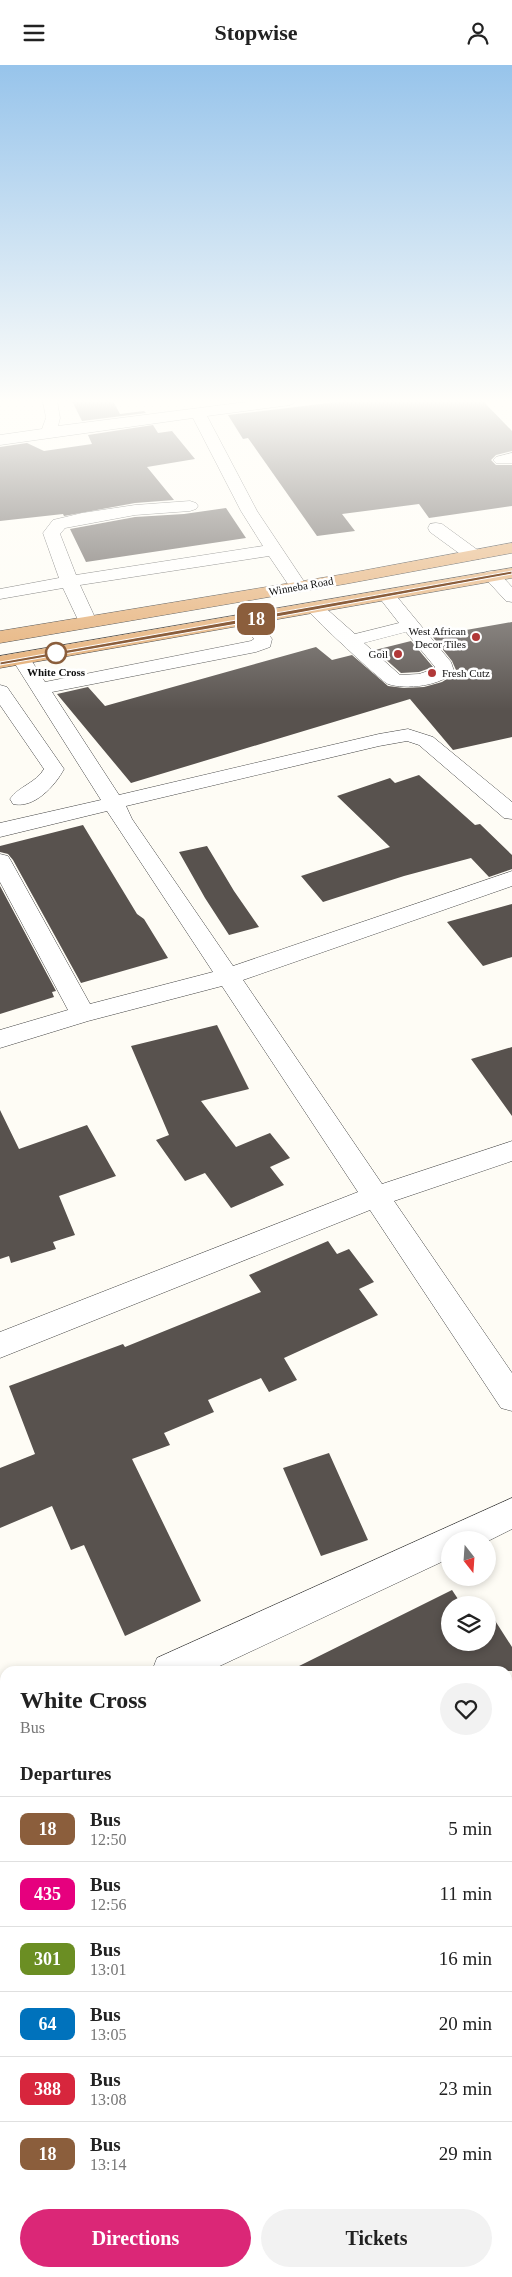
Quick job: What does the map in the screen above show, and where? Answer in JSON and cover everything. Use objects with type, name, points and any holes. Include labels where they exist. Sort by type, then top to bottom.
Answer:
[{"type":"highway","name":"Winneba Road","points":[[0,637],[298,587],[512,548]]},
{"type":"highway","name":"Winneba Road","points":[[22,670],[130,640],[512,573]]},
{"type":"street","points":[[245,504],[298,587]]},
{"type":"street","points":[[88,622],[70,583],[51,533],[59,524],[82,518],[136,510],[190,506]]},
{"type":"street","points":[[436,528],[473,555]]},
{"type":"street","points":[[0,594],[70,583],[134,569],[274,549]]},
{"type":"street","points":[[492,576],[512,597]]},
{"type":"street","points":[[315,608],[393,679],[408,682],[444,671],[444,666],[387,596]]},
{"type":"street","points":[[0,673],[22,670],[146,667],[256,647],[263,643],[263,639],[249,620]]},
{"type":"street","points":[[350,641],[411,625]]},
{"type":"street","points":[[130,640],[146,667]]},
{"type":"street","points":[[22,670],[114,804],[121,819],[228,976],[374,1197],[512,1398]]},
{"type":"street","points":[[0,691],[54,769]]},
{"type":"street","points":[[0,830],[379,740],[408,735],[426,741],[512,813]]},
{"type":"street","points":[[54,769],[86,763]]},
{"type":"street","points":[[20,799],[48,780],[54,769]]},
{"type":"street","points":[[0,861],[83,1014]]},
{"type":"street","points":[[0,1039],[83,1014],[228,976],[512,878]]},
{"type":"street","points":[[0,1345],[374,1197],[512,1151]]},
{"type":"street","points":[[473,1531],[512,1513]]},
{"type":"street","points":[[181,1666],[441,1546]]},
{"type":"building","points":[[0,504],[128,504],[64,516],[63,514],[0,521]]},
{"type":"building","points":[[295,504],[417,504],[342,514],[355,531],[317,536]]},
{"type":"building","points":[[419,504],[512,504],[512,506],[429,518]]},
{"type":"building","points":[[226,508],[246,538],[86,562],[70,529],[135,517],[184,514]]},
{"type":"building","points":[[512,622],[512,737],[453,750],[410,699],[131,783],[57,694],[88,687],[105,706],[316,647],[332,660],[352,655],[388,686],[404,688],[424,687],[442,682],[456,670],[452,661],[432,636]]},
{"type":"building","points":[[411,641],[433,667],[419,672],[401,673],[375,650]]},
{"type":"building","points":[[419,775],[475,825],[480,824],[512,855],[512,869],[489,877],[471,858],[404,876],[323,902],[301,876],[390,847],[337,796],[390,778],[395,783]]},
{"type":"building","points":[[83,825],[137,914],[144,919],[168,958],[81,983],[13,860],[8,854],[0,852],[0,846]]},
{"type":"building","points":[[207,846],[234,891],[259,927],[229,935],[205,898],[179,852]]},
{"type":"building","points":[[0,886],[56,991],[52,992],[54,997],[0,1014]]},
{"type":"building","points":[[512,904],[512,957],[483,966],[447,922]]},
{"type":"building","points":[[217,1025],[249,1089],[201,1101],[236,1147],[270,1133],[290,1158],[270,1167],[284,1185],[231,1208],[205,1173],[185,1181],[156,1140],[169,1135],[131,1046]]},
{"type":"building","points":[[512,1047],[512,1116],[471,1059]]},
{"type":"building","points":[[0,1110],[19,1149],[87,1125],[116,1176],[59,1196],[75,1235],[53,1242],[56,1249],[11,1263],[9,1256],[0,1259]]},
{"type":"building","points":[[328,1241],[337,1254],[349,1249],[374,1282],[359,1289],[378,1315],[284,1358],[297,1380],[269,1392],[261,1378],[208,1400],[214,1412],[164,1433],[170,1445],[132,1459],[201,1601],[125,1636],[84,1545],[71,1550],[52,1506],[0,1528],[0,1468],[35,1454],[9,1386],[123,1344],[125,1347],[261,1292],[249,1275]]},
{"type":"building","points":[[329,1453],[368,1540],[321,1556],[283,1468]]},
{"type":"building","points":[[452,1590],[456,1596],[441,1596],[441,1651],[496,1651],[496,1622],[512,1647],[512,1666],[299,1666]]},
{"type":"bus line","name":"18","points":[[0,662],[512,573]]},
{"type":"place","name":"West African Decor Tiles","points":[[476,637]]},
{"type":"place","name":"White Cross","points":[[56,653]]},
{"type":"place","name":"Goil","points":[[398,654]]},
{"type":"place","name":"Fresh Cutz","points":[[432,673]]}]
